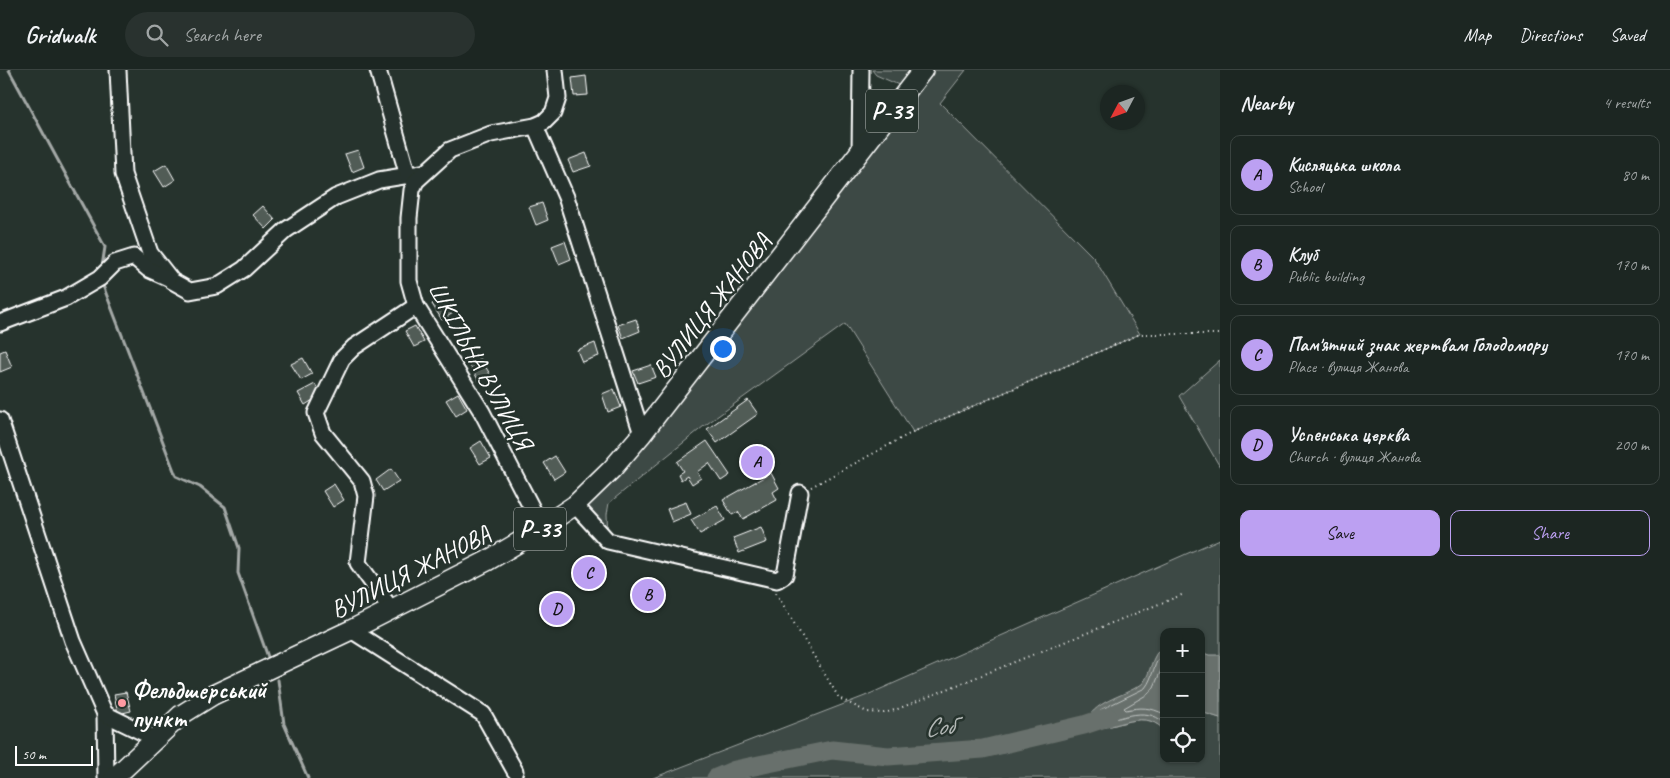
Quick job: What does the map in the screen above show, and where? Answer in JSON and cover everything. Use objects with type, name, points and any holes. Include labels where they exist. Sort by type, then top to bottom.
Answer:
[{"type":"main road","name":"Р-33","points":[[860,152],[924,70]]},
{"type":"main road","name":"ВУЛИЦЯ ЖАНОВА","points":[[114,778],[154,738],[181,715],[213,695],[351,630],[487,561],[542,528],[575,505],[612,469],[642,434],[860,152]]},
{"type":"street","points":[[118,70],[123,174],[150,253],[171,280]]},
{"type":"street","points":[[0,323],[66,298],[100,278],[115,263],[134,257],[148,269],[190,291],[217,286],[244,269],[286,230],[336,197],[379,180],[415,175],[378,70]]},
{"type":"street","name":"ШКІЛЬНА ВУЛИЦЯ","points":[[542,528],[482,412],[416,306],[409,281],[409,218],[415,175],[450,150],[469,141],[491,134],[535,126],[544,122],[553,113],[558,98],[555,70]]},
{"type":"street","points":[[860,152],[861,70]]},
{"type":"street","points":[[535,126],[566,197],[642,434]]},
{"type":"street","points":[[391,609],[358,563],[366,496],[362,480],[323,433],[316,413],[342,359],[354,347],[416,306]]},
{"type":"street","points":[[0,420],[73,641],[104,714],[106,778]]},
{"type":"street","points":[[575,505],[608,541],[780,580],[785,576],[800,493]]},
{"type":"street","points":[[351,630],[482,714],[515,771]]},
{"type":"street","points":[[104,714],[154,738]]},
{"type":"path","points":[[800,493],[913,432],[1140,334],[1220,334]]},
{"type":"path","points":[[767,578],[839,698],[875,713],[896,710],[1184,594]]},
{"type":"shaded area","points":[[872,70],[966,70],[940,103],[1094,258],[1140,334],[913,432],[845,324],[704,426],[609,503],[607,514],[608,541],[575,505],[908,89],[876,75]]},
{"type":"shaded area","points":[[1220,360],[1220,467],[1179,396]]},
{"type":"shaded area","points":[[1220,539],[1220,702],[1205,700],[1205,628],[1160,628],[1160,700],[1084,725],[1094,728],[1105,727],[1136,720],[1155,723],[1160,727],[1160,763],[1205,763],[1205,713],[1220,718],[1220,778],[653,778],[865,696]]},
{"type":"water","points":[[1159,650],[1160,727],[1145,720],[1135,720],[1094,728],[1084,725],[1094,710],[1101,705],[1142,684]]},
{"type":"water","points":[[1205,654],[1220,655],[1220,718],[1205,713]]},
{"type":"building","points":[[586,76],[588,95],[574,96],[572,78]]},
{"type":"building","points":[[358,150],[364,167],[352,172],[345,154]]},
{"type":"building","points":[[586,153],[591,166],[573,172],[568,160]]},
{"type":"building","points":[[166,164],[175,180],[164,187],[154,171]]},
{"type":"building","points":[[542,203],[548,220],[536,225],[529,207]]},
{"type":"building","points":[[263,206],[275,220],[266,229],[253,215]]},
{"type":"building","points":[[565,241],[571,259],[559,264],[552,246]]},
{"type":"building","points":[[444,297],[453,313],[442,320],[432,304]]},
{"type":"building","points":[[636,319],[640,331],[623,338],[618,325]]},
{"type":"building","points":[[415,326],[424,342],[414,347],[405,331]]},
{"type":"building","points":[[595,343],[599,356],[582,362],[577,350]]},
{"type":"building","points":[[5,350],[12,367],[0,372],[0,352]]},
{"type":"building","points":[[303,358],[312,374],[301,380],[291,364]]},
{"type":"building","points":[[480,358],[490,374],[479,381],[469,364]]},
{"type":"building","points":[[651,365],[656,377],[638,383],[633,371]]},
{"type":"building","points":[[315,384],[321,395],[305,405],[298,393]]},
{"type":"building","points":[[614,389],[621,407],[608,412],[602,394]]},
{"type":"building","points":[[458,393],[467,409],[456,416],[446,400]]},
{"type":"building","points":[[748,400],[758,414],[717,443],[707,429]]},
{"type":"building","points":[[481,441],[491,458],[480,464],[470,448]]},
{"type":"building","points":[[707,441],[730,475],[721,481],[709,463],[697,472],[701,478],[692,484],[687,476],[681,480],[678,474],[683,471],[677,462]]},
{"type":"building","points":[[555,456],[565,472],[554,479],[544,463]]},
{"type":"building","points":[[391,469],[399,481],[383,491],[376,480]]},
{"type":"building","points":[[771,473],[779,488],[773,492],[777,500],[743,519],[738,512],[732,515],[723,500]]},
{"type":"building","points":[[334,484],[344,500],[333,507],[323,491]]},
{"type":"building","points":[[686,502],[691,514],[672,522],[667,509]]},
{"type":"building","points":[[717,506],[725,520],[700,534],[691,520]]},
{"type":"building","points":[[761,527],[767,542],[739,553],[733,538]]},
{"type":"building","points":[[654,580],[664,593],[642,609],[632,596]]},
{"type":"building","points":[[556,592],[559,597],[566,592],[573,602],[566,607],[574,618],[568,623],[559,611],[552,616],[546,607],[553,602],[549,597]]},
{"type":"building","name":"Фельдшерський пункт","points":[[126,692],[131,711],[118,714],[114,694]]},
{"type":"waterway","points":[[9,70],[105,247],[102,267]]},
{"type":"waterway","points":[[102,283],[176,476],[200,487],[225,507],[239,548],[238,573],[268,657]]},
{"type":"waterway","points":[[278,680],[284,724],[308,778]]},
{"type":"waterway","name":"Соб","points":[[716,778],[735,770],[832,750],[888,756],[983,749],[1084,725],[1108,717]]},
{"type":"place","name":"Кисляцька школа","points":[[757,462]]},
{"type":"place","name":"Пам'ятний знак жертвам Голодомору","points":[[589,573]]},
{"type":"place","name":"Клуб","points":[[648,595]]},
{"type":"place","name":"Успенська церква","points":[[557,609]]},
{"type":"place","name":"Фельдшерський пункт","points":[[122,703]]}]
